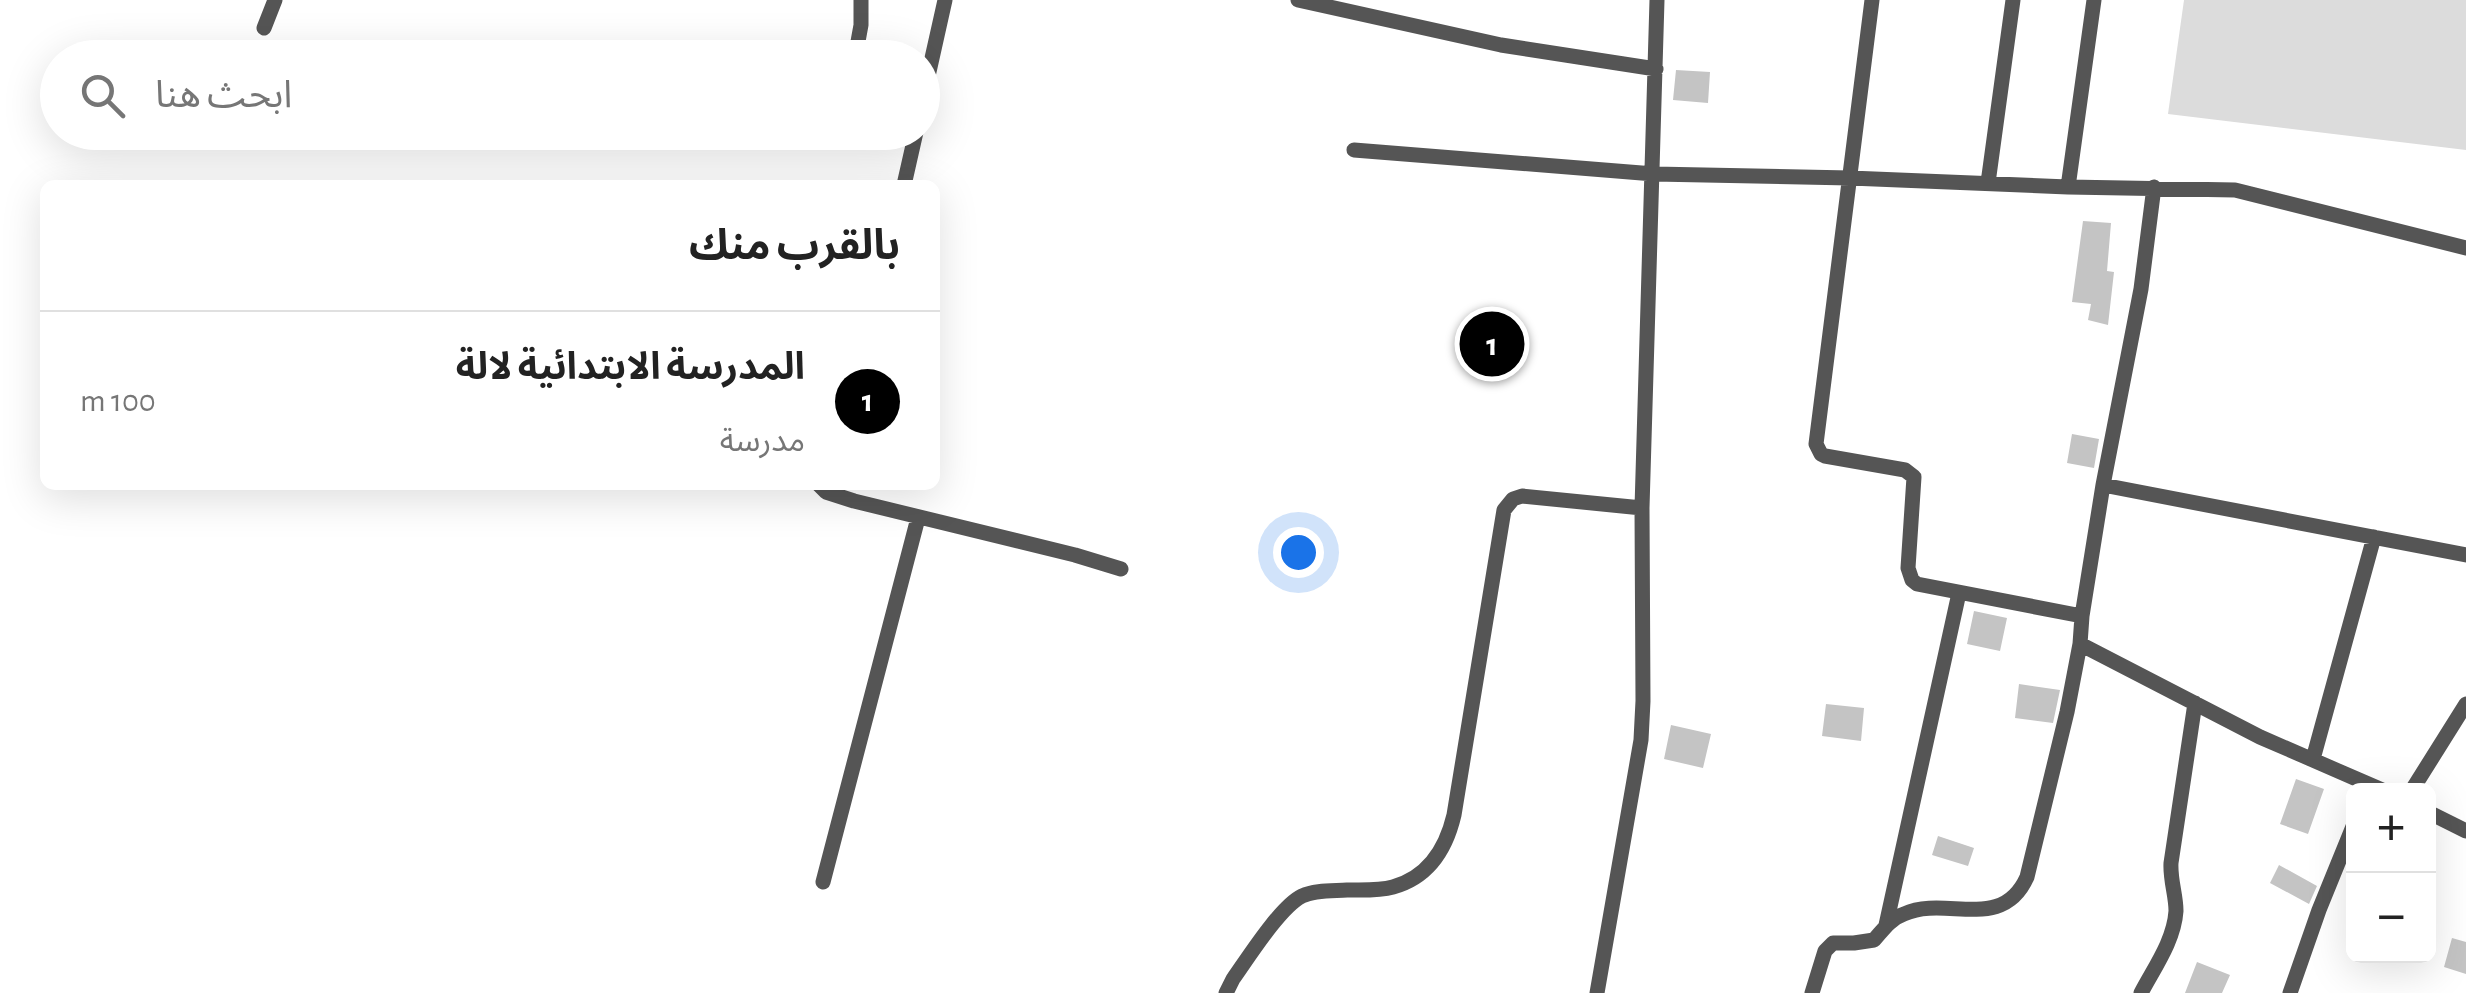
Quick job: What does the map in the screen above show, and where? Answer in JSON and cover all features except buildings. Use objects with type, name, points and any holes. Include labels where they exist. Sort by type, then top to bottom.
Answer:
[{"type":"street","points":[[264,28],[275,0]]},
{"type":"street","points":[[858,40],[861,0]]},
{"type":"street","points":[[936,40],[945,0]]},
{"type":"street","points":[[1298,0],[1501,45],[1656,69]]},
{"type":"street","points":[[1596,993],[1641,740],[1642,508],[1657,0]]},
{"type":"street","points":[[1872,0],[1816,444],[1824,456],[1911,473],[1915,484],[1908,568],[1918,584],[2082,616]]},
{"type":"street","points":[[1988,184],[2013,0]]},
{"type":"street","points":[[2068,187],[2094,0]]},
{"type":"street","points":[[905,180],[912,150]]},
{"type":"street","points":[[1354,150],[1654,174],[2235,190],[2466,248]]},
{"type":"street","points":[[1812,993],[1828,946],[1833,943],[1874,940],[1886,925],[1904,913],[1931,908],[1993,908],[2017,894],[2027,877],[2080,644],[2104,485],[2141,289],[2154,187]]},
{"type":"street","points":[[2104,485],[2466,555]]},
{"type":"street","points":[[824,490],[1121,569]]},
{"type":"street","points":[[1226,993],[1232,978],[1292,902],[1314,892],[1390,889],[1422,872],[1444,848],[1454,815],[1508,503],[1522,496],[1642,508]]},
{"type":"street","points":[[824,882],[918,518]]},
{"type":"street","points":[[2313,760],[2374,536]]},
{"type":"street","points":[[1886,925],[1959,593]]},
{"type":"street","points":[[2080,644],[2260,737],[2361,783]]},
{"type":"street","points":[[2141,993],[2173,930],[2176,910],[2171,863],[2195,703]]},
{"type":"street","points":[[2416,783],[2466,704]]},
{"type":"street","points":[[2436,816],[2466,831]]},
{"type":"street","points":[[2290,993],[2346,844]]},
{"type":"shaded area","points":[[2184,0],[2466,0],[2466,150],[2168,114]]},
{"type":"place","name":"المدرسة الابتدائية لالة","points":[[1492,344]]}]
